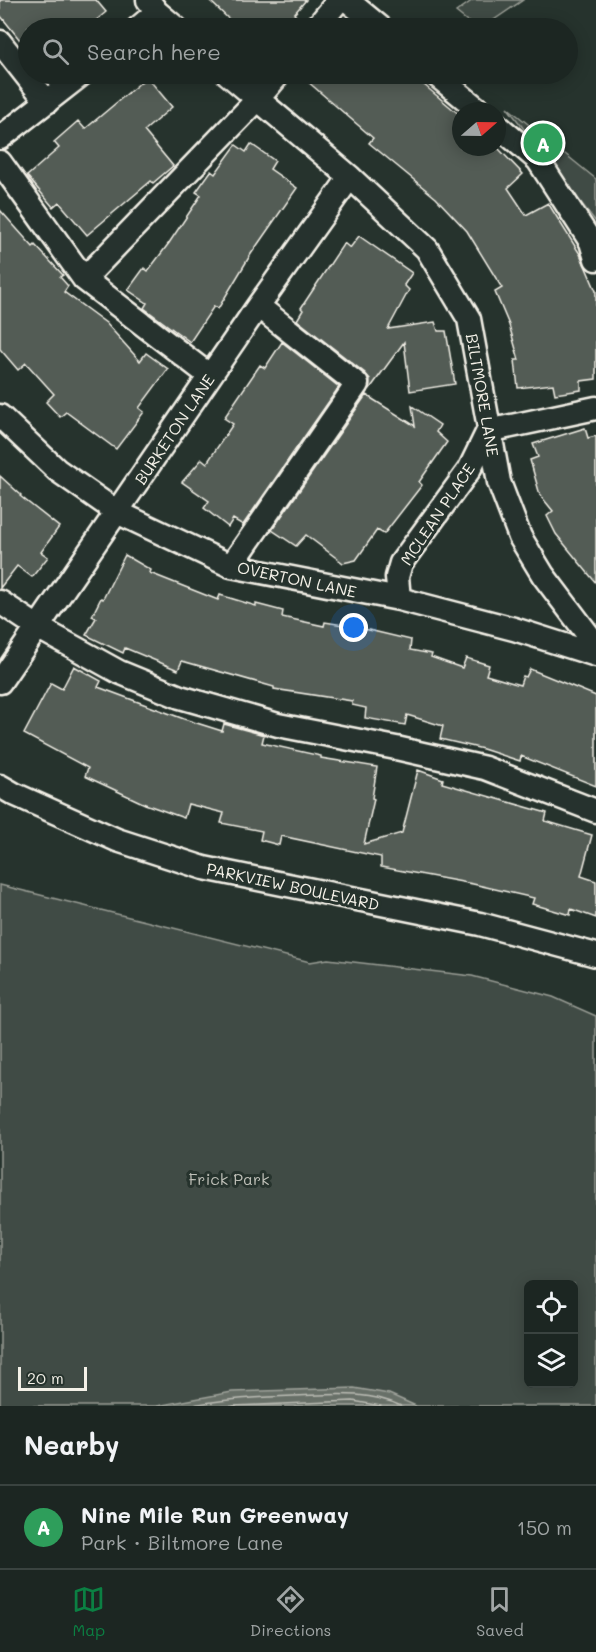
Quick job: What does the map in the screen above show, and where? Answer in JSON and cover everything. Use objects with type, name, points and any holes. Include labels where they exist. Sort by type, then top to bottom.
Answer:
[{"type":"street","points":[[324,18],[339,0]]},
{"type":"street","points":[[348,0],[369,18]]},
{"type":"street","points":[[153,6],[166,18]]},
{"type":"street","points":[[0,42],[18,65]]},
{"type":"street","points":[[33,84],[47,102]]},
{"type":"street","points":[[0,138],[70,84]]},
{"type":"street","name":"BILTMORE LANE","points":[[240,84],[350,177],[427,249],[469,319],[499,482],[520,537],[543,575],[596,645]]},
{"type":"street","points":[[84,279],[271,84]]},
{"type":"street","points":[[447,84],[469,102]]},
{"type":"street","points":[[506,133],[538,160],[591,242],[596,260]]},
{"type":"street","points":[[0,162],[84,279],[210,376]]},
{"type":"street","name":"BURKETON LANE","points":[[0,682],[258,306],[350,177]]},
{"type":"street","points":[[231,566],[357,384],[258,306]]},
{"type":"street","points":[[488,431],[596,408]]},
{"type":"street","name":"OVERTON LANE","points":[[0,416],[57,470],[117,512],[231,566],[399,599],[514,629],[596,655]]},
{"type":"street","name":"MCLEAN PLACE","points":[[399,599],[397,577],[401,562],[469,470],[488,431]]},
{"type":"street","points":[[0,602],[39,628],[119,672],[180,697],[279,725],[485,768],[596,811]]},
{"type":"street","name":"PARKVIEW BOULEVARD","points":[[0,786],[117,840],[204,868],[480,924],[596,955]]},
{"type":"green space","points":[[473,0],[523,0],[497,18],[464,18],[456,12]]},
{"type":"green space","points":[[507,107],[596,179],[596,222]]},
{"type":"green space","name":"Frick Park","points":[[0,885],[310,962],[328,959],[472,976],[553,997],[596,1016],[596,1406],[0,1406]]},
{"type":"water","points":[[354,1388],[389,1394],[416,1406],[157,1406],[232,1392]]},
{"type":"building","points":[[0,0],[96,0],[106,12],[99,18],[18,18],[18,38],[0,15]]},
{"type":"building","points":[[209,0],[306,0],[294,14],[298,18],[228,18]]},
{"type":"building","points":[[139,84],[153,84],[172,107],[144,131],[173,166],[153,183],[151,181],[87,235],[59,202],[53,207],[27,176],[59,148],[54,142],[78,121],[85,129]]},
{"type":"building","points":[[311,84],[423,84],[452,108],[452,156],[506,156],[523,174],[508,188],[526,215],[548,203],[580,254],[596,291],[596,379],[581,381],[581,390],[555,394],[553,384],[518,388],[515,360],[519,360],[509,325],[495,292],[502,288],[467,231],[436,198],[369,143],[373,138]]},
{"type":"building","points":[[251,144],[275,161],[270,169],[297,188],[251,254],[218,309],[214,306],[190,342],[144,308],[147,303],[128,290],[144,268],[148,271],[169,243],[201,195],[196,192],[211,171],[215,174],[236,145],[246,152]]},
{"type":"building","points":[[0,210],[33,247],[35,245],[63,275],[60,277],[68,286],[64,292],[106,323],[140,361],[146,353],[168,369],[139,408],[144,412],[116,449],[66,412],[60,417],[46,402],[54,394],[26,363],[18,370],[0,349]]},
{"type":"building","points":[[359,236],[412,273],[404,285],[409,290],[388,329],[435,322],[438,331],[446,331],[455,384],[410,391],[404,342],[369,390],[370,379],[365,373],[297,320],[303,310],[301,308],[344,243],[350,248]]},
{"type":"building","points":[[282,342],[339,387],[243,525],[233,519],[228,527],[204,508],[209,501],[182,482],[202,459],[207,463],[233,424],[224,418],[260,365],[265,368]]},
{"type":"building","points":[[366,395],[415,426],[412,406],[440,425],[436,432],[447,442],[419,482],[422,485],[384,534],[377,530],[356,560],[343,563],[306,535],[296,546],[272,530]]},
{"type":"building","points":[[585,428],[588,438],[596,436],[596,583],[556,534],[547,516],[553,511],[540,495],[530,460],[538,457],[533,444]]},
{"type":"building","points":[[0,476],[20,496],[59,527],[41,552],[48,557],[32,577],[17,566],[0,588]]},
{"type":"building","points":[[125,555],[151,570],[150,573],[218,600],[220,595],[256,606],[256,604],[283,611],[282,617],[324,626],[325,622],[356,627],[411,640],[410,650],[432,654],[431,657],[462,668],[466,658],[489,665],[486,675],[520,685],[523,676],[526,677],[530,669],[596,696],[596,786],[521,756],[520,761],[440,739],[443,726],[407,715],[405,725],[365,718],[366,708],[352,705],[352,701],[274,689],[274,687],[182,661],[178,670],[125,648],[123,653],[86,635],[96,618],[92,616]]},
{"type":"building","points":[[74,666],[101,681],[98,687],[184,719],[222,731],[224,724],[264,735],[262,743],[321,756],[321,758],[377,767],[372,798],[374,799],[364,844],[402,833],[418,770],[443,779],[442,783],[547,813],[545,821],[592,835],[581,876],[596,881],[596,918],[571,909],[570,915],[532,904],[534,898],[381,867],[381,857],[281,836],[279,845],[260,840],[262,831],[221,823],[224,813],[188,804],[184,818],[145,804],[85,776],[88,768],[24,734],[51,683],[62,689]]},
{"type":"place","name":"Nine Mile Run Greenway","points":[[543,143]]}]
